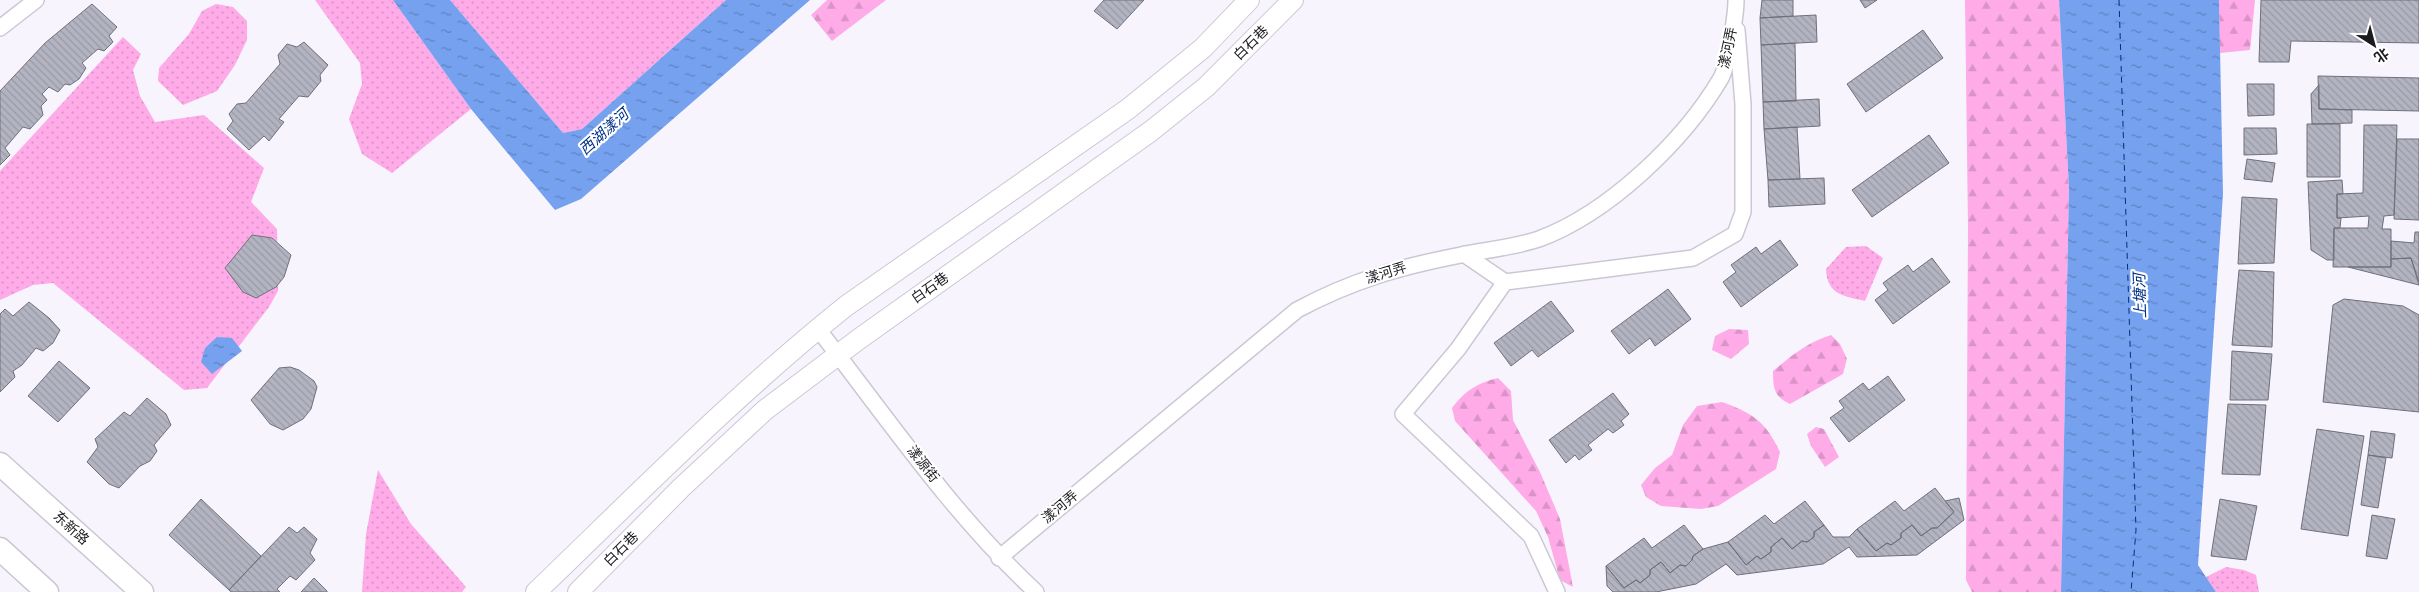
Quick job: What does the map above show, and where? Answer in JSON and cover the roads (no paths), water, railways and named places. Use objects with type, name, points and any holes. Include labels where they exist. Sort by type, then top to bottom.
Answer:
[{"type":"main road","name":"白石巷","points":[[536,592],[746,391],[818,329],[854,301],[1128,109],[1202,48],[1249,0]]},
{"type":"main road","name":"白石巷","points":[[578,592],[682,487],[765,410],[838,354],[1151,131],[1206,87],[1293,0]]},
{"type":"main road","name":"东新路","points":[[0,464],[142,592]]},
{"type":"main road","points":[[0,549],[47,592]]},
{"type":"street","points":[[0,28],[36,0]]},
{"type":"street","points":[[1464,254],[1505,282],[1693,258],[1735,234],[1744,212],[1743,104],[1736,6]]},
{"type":"street","name":"漾河弄","points":[[999,558],[1297,310],[1332,291],[1376,274],[1539,239],[1593,213],[1677,140],[1722,76],[1736,6]]},
{"type":"street","points":[[1505,282],[1458,349],[1403,414],[1531,536],[1557,592]]},
{"type":"street","name":"漾源街","points":[[818,329],[999,558],[1036,592]]},
{"type":"water","name":"西湖漾河","points":[[393,0],[450,0],[563,133],[582,129],[726,0],[810,0],[581,199],[555,210],[471,109]]},
{"type":"water","name":"上塘河","points":[[2059,0],[2219,0],[2223,194],[2198,565],[2216,592],[2061,592],[2069,188]]},
{"type":"water","points":[[217,337],[232,338],[242,351],[212,374],[201,362],[205,348]]}]
